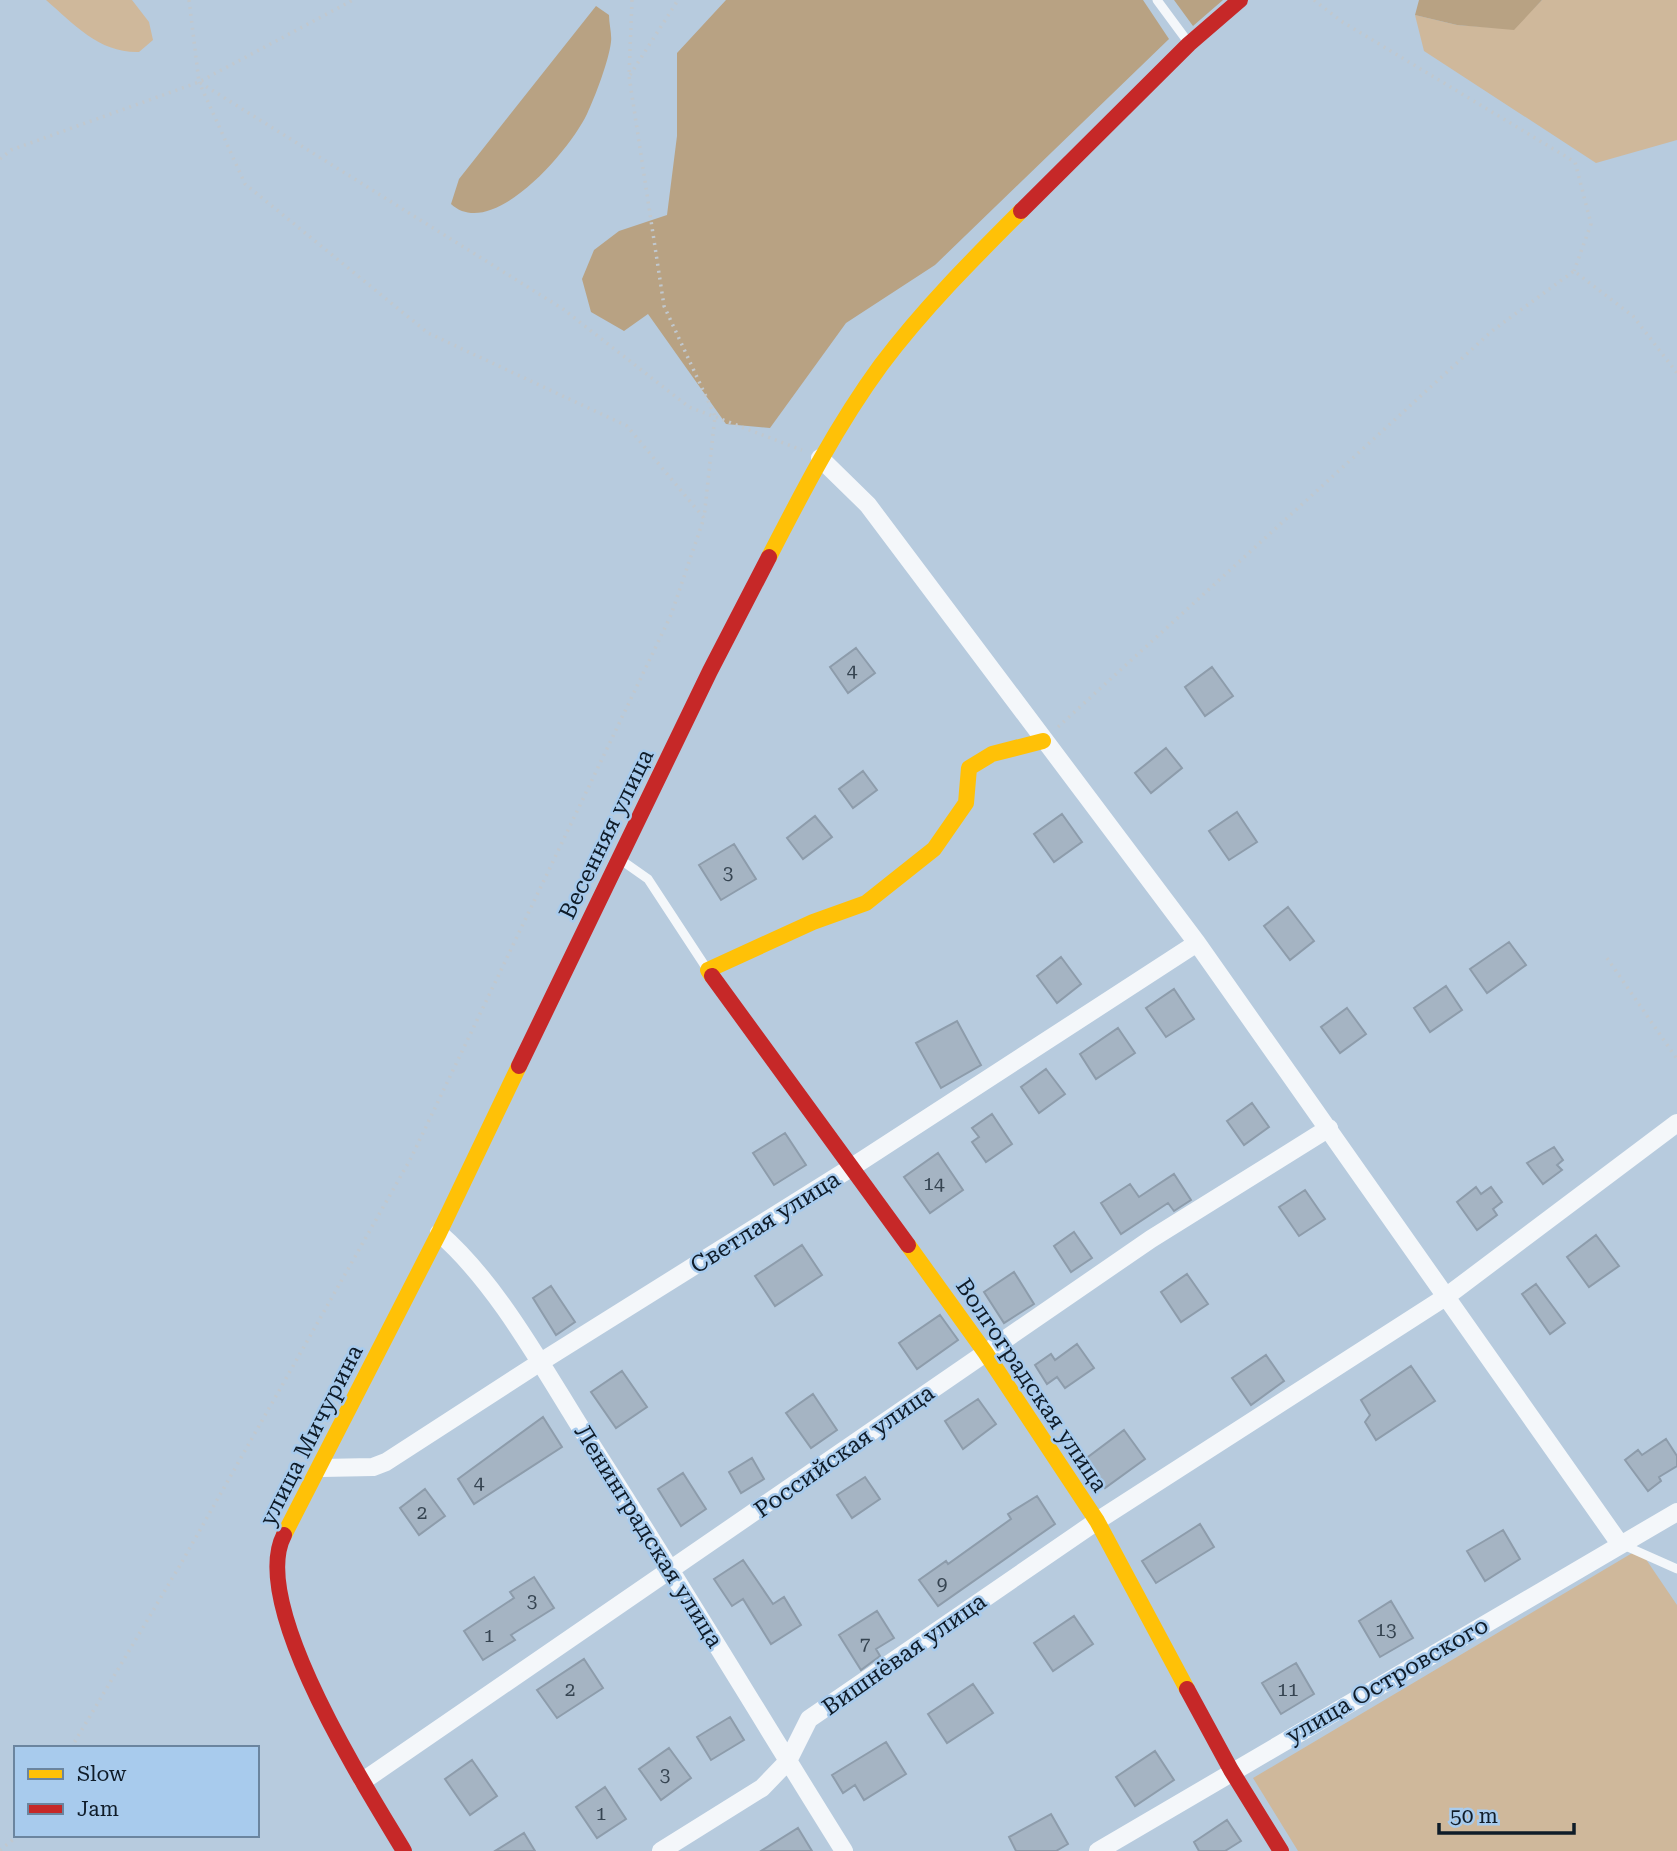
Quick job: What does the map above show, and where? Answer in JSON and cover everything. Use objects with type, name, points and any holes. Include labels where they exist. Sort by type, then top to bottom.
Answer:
[{"type":"street","name":"Весенняя улица","points":[[439,1233],[710,671],[820,458],[881,365],[942,290],[1189,44],[1240,0]]},
{"type":"street","points":[[820,458],[868,505],[1197,943],[1620,1544]]},
{"type":"street","points":[[708,970],[813,922],[866,903],[934,849],[966,803],[969,768],[992,754],[1043,741]]},
{"type":"street","name":"Светлая улица","points":[[321,1468],[373,1467],[386,1462],[849,1169],[1197,943]]},
{"type":"street","name":"Волгоградская улица","points":[[708,970],[849,1169],[985,1352],[1097,1521],[1231,1770],[1280,1851]]},
{"type":"street","name":"Вишнёвая улица","points":[[662,1851],[762,1788],[788,1761],[809,1719],[1097,1521],[1447,1296],[1677,1123]]},
{"type":"street","name":"Российская улица","points":[[363,1781],[672,1571],[1151,1238],[1329,1128]]},
{"type":"street","name":"Ленинградская улица","points":[[439,1233],[467,1257],[539,1363],[672,1571],[844,1851]]},
{"type":"street","name":"улица Мичурина","points":[[404,1851],[363,1781],[303,1663],[279,1592],[281,1541],[321,1468],[439,1233]]},
{"type":"street","name":"улица Островского","points":[[1098,1851],[1231,1770],[1677,1512]]},
{"type":"lane","points":[[1157,0],[1189,44]]},
{"type":"lane","points":[[619,859],[648,879],[708,970]]},
{"type":"lane","points":[[1620,1544],[1677,1569]]},
{"type":"path","points":[[189,0],[199,82],[245,184],[428,333],[627,426],[704,518]]},
{"type":"path","points":[[0,159],[12,150],[199,82],[354,0]]},
{"type":"path","points":[[72,1746],[179,1567],[411,1158],[671,615],[704,518],[715,416],[664,306],[629,76],[632,0]]},
{"type":"path","points":[[629,76],[678,0]]},
{"type":"path","points":[[1043,741],[1492,331],[1574,271],[1591,224],[1575,162],[1341,21],[1314,0]]},
{"type":"path","points":[[199,82],[563,309],[689,407],[820,458]]},
{"type":"path","points":[[1574,271],[1633,316],[1677,373]]},
{"type":"path","points":[[1608,958],[1677,1059]]},
{"type":"path","points":[[0,1850],[16,1837]]},
{"type":"shaded area","points":[[46,0],[132,0],[149,22],[153,40],[139,52],[112,48],[88,36]]},
{"type":"shaded area","points":[[726,0],[1143,0],[1169,39],[935,265],[846,323],[770,428],[726,424],[648,314],[624,331],[591,312],[582,279],[594,250],[619,231],[667,215],[677,136],[677,53]]},
{"type":"shaded area","points":[[1174,0],[1223,0],[1193,26]]},
{"type":"shaded area","points":[[1419,0],[1542,0],[1514,30],[1457,25],[1415,15]]},
{"type":"shaded area","points":[[1542,0],[1677,0],[1677,140],[1596,163],[1424,51],[1415,15],[1457,25],[1513,29]]},
{"type":"shaded area","points":[[596,6],[609,15],[610,50],[587,114],[578,130],[547,168],[508,202],[487,211],[468,213],[451,204],[459,179]]},
{"type":"shaded area","points":[[1639,1549],[1677,1605],[1677,1851],[1298,1851],[1253,1778]]},
{"type":"building","points":[[856,648],[875,673],[848,693],[830,667]]},
{"type":"building","points":[[1212,667],[1233,696],[1205,716],[1185,687]]},
{"type":"building","points":[[1166,748],[1182,768],[1151,793],[1135,773]]},
{"type":"building","points":[[863,771],[877,790],[853,808],[839,789]]},
{"type":"building","points":[[1237,812],[1257,842],[1229,860],[1209,831]]},
{"type":"building","points":[[1062,814],[1082,842],[1054,862],[1034,834]]},
{"type":"building","points":[[815,816],[832,837],[803,859],[787,838]]},
{"type":"building","points":[[734,844],[756,879],[721,900],[699,865]]},
{"type":"building","points":[[1288,907],[1314,941],[1290,960],[1264,926]]},
{"type":"building","points":[[1509,942],[1526,965],[1487,993],[1470,969]]},
{"type":"building","points":[[1061,957],[1081,984],[1057,1003],[1037,976]]},
{"type":"building","points":[[1446,986],[1462,1010],[1430,1032],[1414,1008]]},
{"type":"building","points":[[1174,989],[1194,1019],[1166,1037],[1146,1008]]},
{"type":"building","points":[[1347,1008],[1366,1034],[1340,1053],[1321,1027]]},
{"type":"building","points":[[957,1021],[981,1065],[941,1088],[916,1043]]},
{"type":"building","points":[[1118,1028],[1135,1053],[1096,1079],[1080,1054]]},
{"type":"building","points":[[1046,1069],[1065,1094],[1039,1113],[1021,1087]]},
{"type":"building","points":[[1252,1103],[1269,1127],[1244,1145],[1227,1121]]},
{"type":"building","points":[[992,1114],[1012,1144],[986,1162],[972,1142],[979,1137],[972,1128]]},
{"type":"building","points":[[785,1133],[806,1165],[774,1185],[753,1153]]},
{"type":"building","points":[[1554,1147],[1563,1160],[1557,1165],[1562,1170],[1543,1184],[1527,1163]]},
{"type":"building","points":[[938,1153],[963,1190],[930,1213],[904,1177]]},
{"type":"building","points":[[1174,1174],[1191,1200],[1174,1211],[1168,1203],[1121,1234],[1101,1203],[1130,1184],[1139,1197]]},
{"type":"building","points":[[1476,1187],[1481,1194],[1491,1187],[1502,1202],[1493,1209],[1497,1215],[1477,1230],[1457,1202]]},
{"type":"building","points":[[1305,1190],[1325,1219],[1299,1236],[1279,1207]]},
{"type":"building","points":[[1074,1232],[1092,1258],[1071,1272],[1054,1246]]},
{"type":"building","points":[[1596,1235],[1619,1266],[1589,1287],[1567,1257]]},
{"type":"building","points":[[802,1245],[822,1275],[775,1306],[755,1276]]},
{"type":"building","points":[[1014,1272],[1034,1304],[1004,1323],[984,1292]]},
{"type":"building","points":[[1187,1274],[1208,1304],[1181,1322],[1161,1292]]},
{"type":"building","points":[[1536,1284],[1565,1323],[1550,1334],[1522,1294]]},
{"type":"building","points":[[551,1286],[575,1322],[556,1335],[533,1298]]},
{"type":"building","points":[[940,1315],[958,1340],[917,1369],[899,1343]]},
{"type":"building","points":[[1077,1344],[1094,1368],[1065,1388],[1057,1377],[1047,1384],[1035,1365],[1051,1354],[1055,1360]]},
{"type":"building","points":[[1266,1355],[1284,1381],[1251,1405],[1232,1378]]},
{"type":"building","points":[[1411,1366],[1435,1401],[1376,1440],[1365,1422],[1370,1415],[1361,1400]]},
{"type":"building","points":[[622,1371],[647,1407],[616,1428],[591,1392]]},
{"type":"building","points":[[813,1394],[837,1430],[811,1448],[786,1413]]},
{"type":"building","points":[[978,1399],[996,1424],[963,1449],[945,1421]]},
{"type":"building","points":[[543,1417],[562,1447],[474,1504],[458,1479]]},
{"type":"building","points":[[1124,1430],[1145,1459],[1105,1488],[1084,1460]]},
{"type":"building","points":[[1666,1439],[1677,1456],[1677,1466],[1659,1477],[1661,1481],[1648,1491],[1625,1460],[1638,1450],[1642,1455]]},
{"type":"building","points":[[752,1458],[764,1479],[741,1493],[729,1472]]},
{"type":"building","points":[[683,1473],[706,1509],[681,1526],[658,1489]]},
{"type":"building","points":[[865,1477],[880,1499],[852,1518],[837,1495]]},
{"type":"building","points":[[425,1489],[445,1516],[419,1535],[400,1508]]},
{"type":"building","points":[[1037,1496],[1055,1524],[938,1606],[919,1580],[946,1561],[948,1564],[1011,1519],[1008,1514]]},
{"type":"building","points":[[1200,1524],[1214,1547],[1156,1583],[1142,1561]]},
{"type":"building","points":[[1503,1530],[1520,1559],[1485,1581],[1467,1551]]},
{"type":"building","points":[[743,1560],[773,1604],[784,1597],[801,1625],[771,1644],[743,1599],[732,1606],[714,1579]]},
{"type":"building","points":[[534,1577],[554,1608],[511,1635],[515,1640],[483,1660],[464,1631],[514,1598],[510,1592]]},
{"type":"building","points":[[1391,1601],[1413,1638],[1380,1657],[1359,1621]]},
{"type":"building","points":[[877,1611],[894,1638],[876,1649],[880,1656],[861,1670],[839,1635]]},
{"type":"building","points":[[1074,1616],[1093,1644],[1053,1671],[1034,1643]]},
{"type":"building","points":[[584,1659],[603,1688],[557,1718],[537,1690]]},
{"type":"building","points":[[1296,1663],[1314,1694],[1281,1714],[1262,1683]]},
{"type":"building","points":[[973,1684],[993,1713],[947,1743],[928,1714]]},
{"type":"building","points":[[730,1717],[744,1740],[711,1760],[697,1737]]},
{"type":"building","points":[[886,1742],[906,1774],[864,1800],[855,1785],[843,1793],[832,1775]]},
{"type":"building","points":[[669,1748],[691,1778],[661,1800],[639,1769]]},
{"type":"building","points":[[1155,1751],[1174,1780],[1135,1806],[1116,1777]]},
{"type":"building","points":[[472,1760],[497,1796],[470,1815],[445,1779]]},
{"type":"building","points":[[605,1787],[626,1819],[597,1838],[576,1807]]},
{"type":"building","points":[[1051,1814],[1068,1844],[1056,1851],[1016,1851],[1009,1837]]},
{"type":"building","points":[[1227,1820],[1241,1841],[1225,1851],[1199,1851],[1194,1842]]},
{"type":"building","points":[[798,1828],[812,1851],[761,1851]]},
{"type":"building","points":[[524,1833],[535,1851],[495,1851]]},
{"type":"traffic: slow","points":[[769,557],[835,435],[881,365],[966,266],[1021,211]]},
{"type":"traffic: slow","points":[[712,976],[708,970],[813,922],[866,903],[934,849],[966,803],[969,768],[992,754],[1043,741]]},
{"type":"traffic: slow","points":[[284,1535],[439,1233],[519,1066]]},
{"type":"traffic: slow","points":[[908,1245],[985,1352],[1097,1521],[1187,1689]]},
{"type":"traffic: jam","points":[[1021,211],[1189,44],[1240,0]]},
{"type":"traffic: jam","points":[[519,1066],[710,671],[769,557]]},
{"type":"traffic: jam","points":[[712,976],[908,1245]]},
{"type":"traffic: jam","points":[[284,1535],[277,1566],[282,1605],[296,1649],[340,1742],[404,1851]]},
{"type":"traffic: jam","points":[[1187,1689],[1231,1770],[1281,1851]]}]
